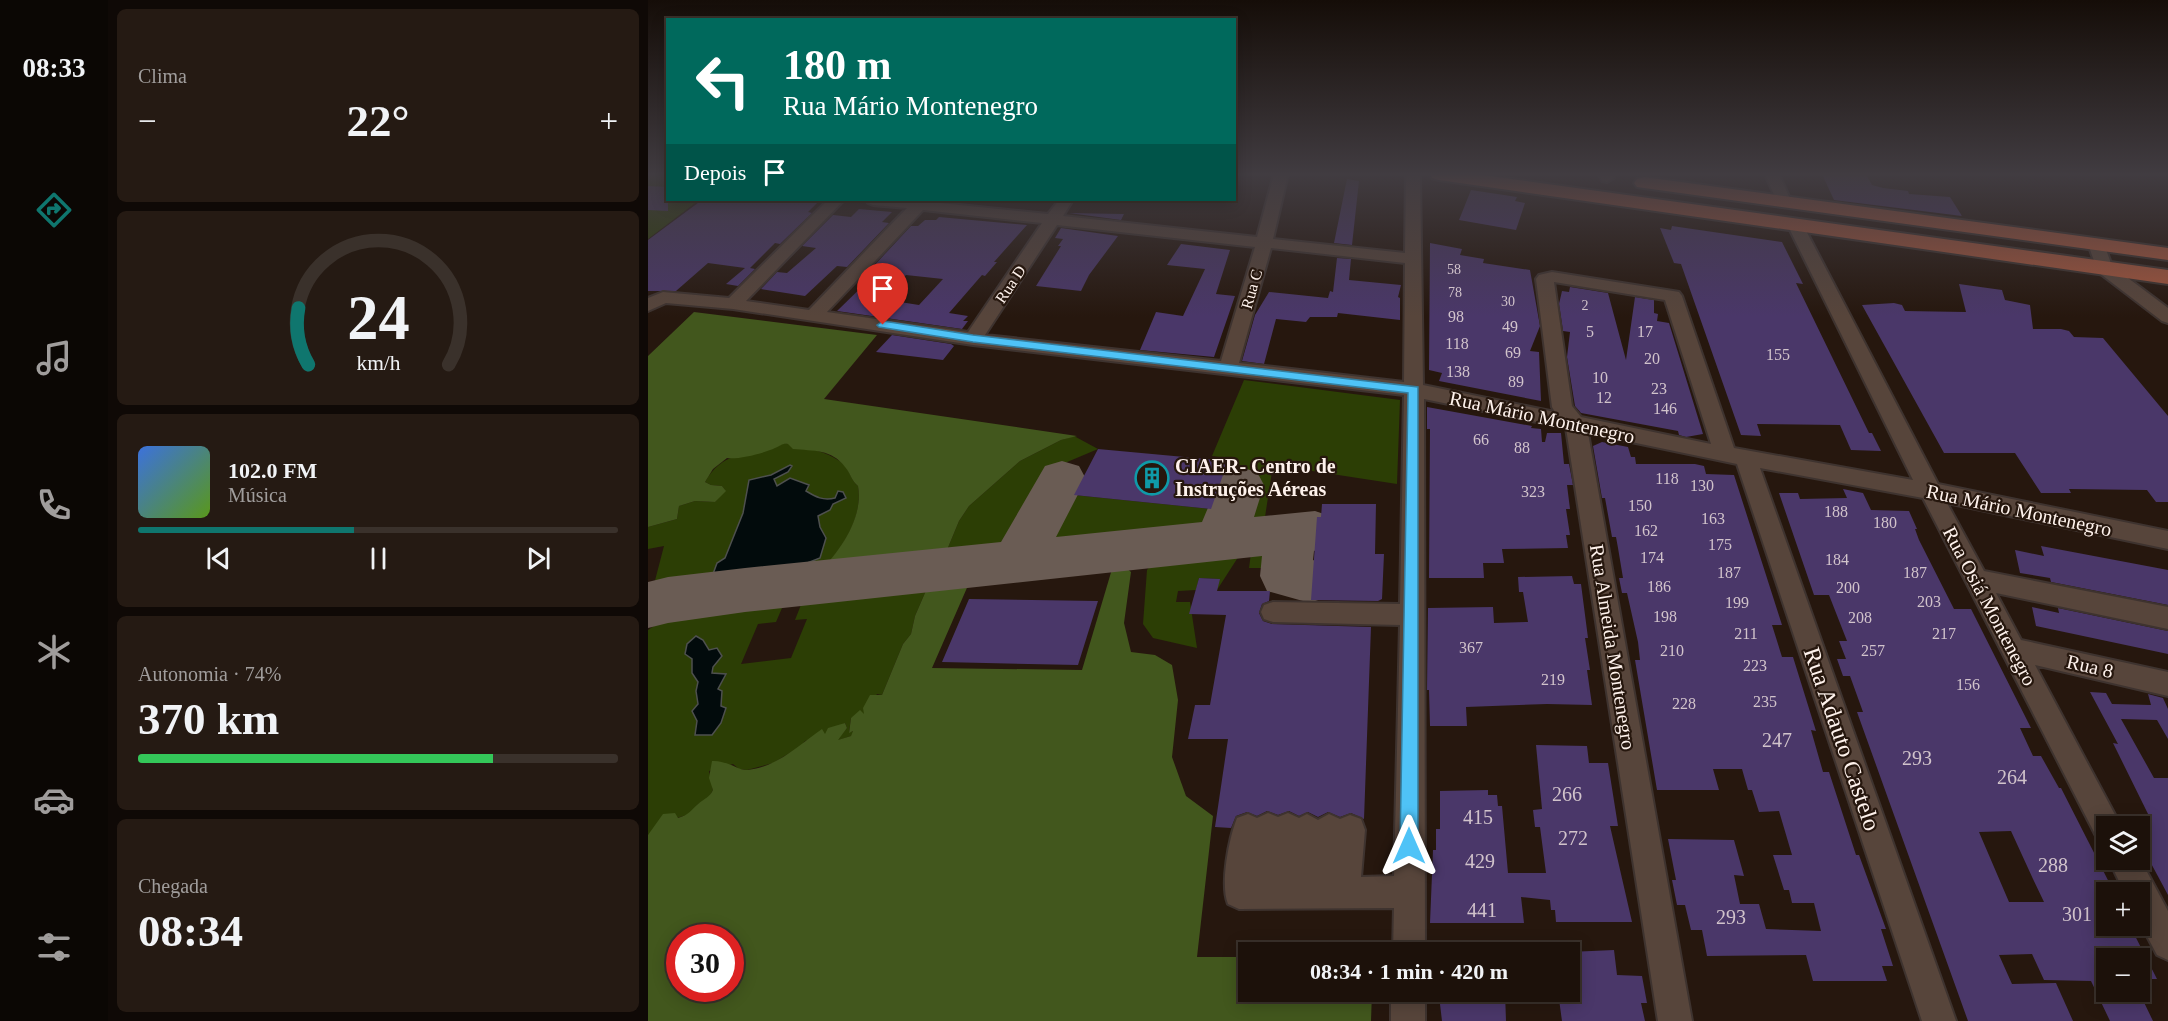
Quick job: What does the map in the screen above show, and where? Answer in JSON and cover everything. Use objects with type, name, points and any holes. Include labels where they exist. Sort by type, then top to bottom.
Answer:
[{"type":"main road","points":[[1781,222],[2168,277]]},
{"type":"main road","points":[[1933,222],[2168,254]]},
{"type":"street","points":[[733,304],[815,222]]},
{"type":"street","points":[[815,314],[903,222]]},
{"type":"street","name":"Rua D","points":[[973,339],[1053,222]]},
{"type":"street","points":[[1069,222],[1413,259]]},
{"type":"street","name":"Rua C","points":[[1228,370],[1269,222]]},
{"type":"street","points":[[1408,942],[1414,390],[1413,222]]},
{"type":"street","name":"Rua Osiá Montenegro","points":[[1795,224],[1930,491],[2101,816]]},
{"type":"street","points":[[2096,244],[2104,268],[2168,317]]},
{"type":"street","points":[[2096,244],[2168,299]]},
{"type":"street","name":"Rua Almeida Montenegro","points":[[1673,296],[1547,278],[1544,281],[1562,407],[1576,425],[1675,1021]]},
{"type":"street","name":"Rua Adauto Castelo","points":[[1673,296],[1735,456],[1939,1021]]},
{"type":"street","name":"Rua Mário Montenegro","points":[[654,302],[733,304],[815,314],[973,339],[1414,390],[1576,425],[1930,491],[2168,540]]},
{"type":"street","points":[[2049,532],[2168,555]]},
{"type":"street","points":[[1977,579],[2168,618]]},
{"type":"street","points":[[1273,612],[1411,615]]},
{"type":"street","name":"Rua 8","points":[[2013,649],[2168,684]]},
{"type":"street","points":[[1298,829],[1239,893],[1409,892]]},
{"type":"street","points":[[1298,829],[1302,892]]},
{"type":"street","points":[[1298,829],[1302,892]]},
{"type":"street","points":[[2129,870],[2168,944]]},
{"type":"street","points":[[1408,1002],[1408,1021]]},
{"type":"green space","points":[[648,222],[671,222],[648,239]]},
{"type":"green space","points":[[694,312],[877,335],[824,399],[1077,436],[1061,440],[1020,461],[969,506],[959,521],[942,562],[816,575],[833,557],[848,535],[857,511],[858,486],[845,467],[834,457],[822,452],[793,449],[788,444],[751,456],[727,458],[713,469],[705,482],[722,486],[726,491],[715,502],[695,501],[679,506],[677,519],[648,527],[648,356]]},
{"type":"green space","points":[[1244,380],[1400,400],[1397,484],[1273,465],[1265,517],[1273,517],[1272,519],[1250,531],[1232,531],[1247,481],[1228,461],[1231,459],[1212,456]]},
{"type":"green space","points":[[1074,436],[1098,449],[1060,465],[1016,545],[1005,555],[942,562],[959,521],[969,506],[1020,461],[1061,440]]},
{"type":"green space","points":[[783,443],[808,448],[840,461],[858,486],[859,498],[853,523],[833,557],[816,575],[652,592],[664,546],[648,549],[648,527],[677,519],[679,506],[695,501],[715,502],[725,490],[722,486],[705,482],[722,462]]},
{"type":"green space","points":[[1224,488],[1231,496],[1219,528],[1206,534],[1033,552],[1030,550],[1058,496],[1074,498],[1074,495],[1211,509]]},
{"type":"green space","points":[[1276,544],[1278,548],[1273,564],[1263,568],[1249,568],[1252,546]]},
{"type":"green space","points":[[1244,548],[1217,590],[1219,579],[1199,578],[1196,590],[1178,591],[1176,602],[1190,602],[1197,648],[1153,638],[1143,624],[1147,570],[1159,555]]},
{"type":"green space","points":[[1115,559],[1131,572],[1124,623],[1131,652],[1155,655],[1172,665],[1178,700],[1172,757],[1186,796],[1213,816],[1197,957],[1238,957],[1238,1002],[1372,1002],[1371,1021],[648,1021],[648,835],[663,814],[675,813],[678,818],[682,817],[710,795],[713,790],[709,778],[712,761],[748,770],[769,765],[822,729],[825,734],[828,728],[845,723],[847,728],[838,740],[851,736],[853,731],[849,733],[851,718],[860,710],[864,714],[863,708],[870,695],[882,695],[903,644],[911,634],[915,616],[931,579],[973,574],[932,668],[1082,670]]},
{"type":"green space","points":[[931,579],[915,616],[911,634],[903,644],[882,695],[877,694],[864,714],[851,718],[849,732],[854,731],[851,736],[836,741],[847,728],[845,723],[825,735],[805,741],[801,746],[773,763],[747,770],[739,769],[733,764],[709,771],[713,790],[708,799],[698,804],[690,814],[677,818],[648,835],[648,630],[685,605],[788,594],[776,622],[758,624],[741,664],[791,658],[807,619],[795,620],[806,592]]},
{"type":"shaded area","points":[[792,466],[788,472],[774,479],[777,486],[790,478],[809,485],[806,491],[820,498],[835,498],[838,491],[843,492],[846,498],[833,504],[830,510],[818,516],[820,527],[826,538],[820,558],[784,572],[713,574],[717,563],[725,558],[743,513],[749,480],[771,475]]},
{"type":"shaded area","points":[[696,636],[703,640],[709,650],[717,648],[722,656],[713,667],[712,673],[726,674],[718,689],[722,691],[721,706],[726,708],[721,723],[712,735],[695,735],[697,721],[692,711],[698,704],[696,691],[698,682],[692,673],[692,659],[685,654],[687,644]]},
{"type":"building","points":[[673,222],[803,222],[780,244],[775,243],[750,268],[755,269],[738,286],[726,284],[745,268],[708,263],[676,291],[648,291],[648,240]]},
{"type":"building","points":[[826,222],[889,223],[847,267],[837,266],[805,296],[761,289],[777,272],[787,273],[816,248],[802,246]]},
{"type":"building","points":[[923,222],[990,222],[1027,225],[994,262],[997,262],[985,276],[982,275],[949,313],[968,316],[963,321],[968,321],[962,329],[837,311],[874,275],[871,274],[875,270],[870,270],[911,226],[918,226]],"holes":[[[906,275],[943,279],[919,305],[881,299]]]},
{"type":"building","points":[[1338,222],[1355,222],[1352,245],[1334,243]]},
{"type":"building","points":[[1468,222],[1519,222],[1516,230]]},
{"type":"building","points":[[1672,226],[1782,242],[1803,284],[1796,283],[1869,433],[1872,433],[1881,451],[1851,450],[1840,425],[1757,424],[1761,436],[1741,435],[1681,264],[1674,263],[1660,228],[1671,230]]},
{"type":"building","points":[[1061,228],[1118,236],[1089,275],[1081,291],[1036,286],[1061,246],[1058,246],[1063,239],[1055,238]]},
{"type":"building","points":[[1430,243],[1462,249],[1460,255],[1484,259],[1483,263],[1530,270],[1540,326],[1530,351],[1539,352],[1541,401],[1439,381],[1442,373],[1429,370]]},
{"type":"building","points":[[1181,244],[1230,250],[1216,294],[1235,296],[1214,357],[1140,350],[1156,312],[1183,316],[1205,269],[1167,265]]},
{"type":"building","points":[[1337,258],[1351,259],[1349,280],[1401,285],[1398,297],[1400,298],[1400,320],[1338,313],[1337,317],[1310,317],[1306,322],[1276,319],[1264,364],[1242,361],[1255,315],[1269,292],[1328,298],[1330,291],[1333,292]]},
{"type":"building","points":[[1959,284],[2002,290],[2005,300],[2030,305],[2033,329],[2061,329],[2069,331],[2074,337],[2103,338],[2168,416],[2168,502],[2156,502],[2147,490],[2069,489],[2071,493],[2041,493],[2015,453],[1944,453],[1862,305],[1894,303],[1902,305],[1905,311],[1966,312]]},
{"type":"building","points":[[1570,287],[1608,293],[1626,360],[1635,297],[1654,300],[1654,313],[1658,314],[1657,321],[1669,323],[1703,434],[1686,437],[1679,435],[1678,431],[1581,413],[1575,406],[1567,357],[1570,332],[1563,331],[1559,304],[1562,291],[1569,292]]},
{"type":"building","points":[[892,335],[954,346],[943,360],[876,352]]},
{"type":"building","points":[[1427,407],[1532,426],[1531,428],[1541,429],[1542,442],[1545,442],[1547,433],[1561,433],[1564,464],[1569,464],[1573,485],[1567,485],[1570,509],[1566,509],[1570,535],[1566,535],[1568,548],[1502,549],[1504,563],[1483,563],[1484,578],[1429,578],[1430,429],[1427,429]]},
{"type":"building","points":[[1602,442],[1628,447],[1631,457],[1635,457],[1636,464],[1695,464],[1704,466],[1706,474],[1734,475],[1782,625],[1772,625],[1782,657],[1793,657],[1816,731],[1811,730],[1823,772],[1829,772],[1856,855],[1859,855],[1886,929],[1881,929],[1893,966],[1882,966],[1887,981],[1813,981],[1806,955],[1707,956],[1702,930],[1691,930],[1685,905],[1677,905],[1672,880],[1676,880],[1668,839],[1734,840],[1744,876],[1734,875],[1740,904],[1759,904],[1766,929],[1821,931],[1814,903],[1792,903],[1789,890],[1784,890],[1773,855],[1792,855],[1779,811],[1759,812],[1752,790],[1748,790],[1742,769],[1713,769],[1719,790],[1657,790],[1635,660],[1640,660],[1638,642],[1627,593],[1622,593],[1619,578],[1623,578],[1616,537],[1612,537],[1605,498],[1602,498],[1593,446]]},
{"type":"building","name":"CIAER- Centro de Instruções Aéreas","points":[[1098,449],[1228,461],[1211,509],[1074,495]]},
{"type":"building","points":[[1843,489],[1863,493],[1871,510],[1909,511],[1919,540],[1954,609],[1971,609],[2031,728],[2020,728],[2033,756],[2041,756],[2061,788],[2096,857],[2096,870],[2103,870],[2109,882],[2096,882],[2096,936],[2135,936],[2141,948],[2096,948],[2096,992],[2091,981],[2044,980],[2032,954],[1999,955],[2012,984],[2056,983],[2073,1021],[1968,1021],[1857,712],[1863,712],[1850,676],[1843,676],[1837,659],[1846,659],[1839,641],[1847,641],[1829,595],[1814,595],[1779,493],[1798,493],[1800,499],[1847,498]],"holes":[[[2011,831],[2044,902],[2009,902],[1979,832]]]},
{"type":"building","points":[[1322,504],[1376,504],[1375,554],[1384,554],[1382,599],[1378,601],[1311,600],[1317,517],[1321,517]]},
{"type":"building","points":[[2041,546],[2168,570],[2168,605],[2051,582],[2050,578],[2020,573],[2015,550],[2044,556]]},
{"type":"building","points":[[1572,576],[1574,584],[1581,584],[1588,638],[1585,638],[1592,705],[1466,707],[1467,726],[1430,726],[1429,690],[1427,690],[1428,608],[1493,607],[1494,623],[1528,622],[1523,592],[1519,592],[1518,577]]},
{"type":"building","points":[[1199,578],[1220,579],[1217,591],[1270,591],[1269,601],[1262,604],[1259,613],[1263,621],[1272,624],[1371,627],[1364,819],[1351,813],[1340,817],[1328,812],[1318,817],[1308,812],[1299,816],[1289,811],[1278,815],[1267,811],[1257,816],[1247,812],[1236,816],[1231,828],[1215,827],[1228,739],[1188,739],[1195,705],[1210,705],[1226,615],[1189,614]]},
{"type":"building","points":[[969,599],[1098,601],[1078,665],[942,662]]},
{"type":"building","points":[[2032,607],[2059,613],[2058,608],[2168,631],[2168,654],[2036,626]]},
{"type":"building","points":[[2090,692],[2106,693],[2112,704],[2151,705],[2148,694],[2163,698],[2168,709],[2168,739],[2157,720],[2121,719],[2154,778],[2168,778],[2168,895],[2150,861],[2150,816],[2113,743],[2118,744]]},
{"type":"building","points":[[1536,745],[1587,746],[1589,763],[1608,763],[1618,826],[1610,826],[1632,922],[1556,922],[1555,910],[1551,910],[1550,900],[1521,897],[1524,923],[1430,923],[1433,850],[1436,850],[1436,829],[1440,829],[1440,791],[1488,790],[1488,795],[1497,795],[1498,806],[1502,806],[1508,873],[1546,873],[1540,827],[1535,827],[1533,810],[1542,809]]},
{"type":"building","points":[[1614,950],[1617,975],[1642,976],[1647,1003],[1641,1003],[1645,1021],[1562,1021],[1559,1002],[1580,1002],[1580,952]]},
{"type":"building","points":[[2150,965],[2157,979],[2150,979]]},
{"type":"building","points":[[1449,1002],[1505,1002],[1506,1021],[1442,1021],[1440,1004],[1449,1004]]},
{"type":"building","points":[[2101,1002],[2144,1002],[2153,1021],[2110,1021]]},
{"type":"taxiway","points":[[1016,562],[1062,479]]},
{"type":"taxiway","points":[[1221,540],[1240,485]]},
{"type":"taxiway","points":[[1290,533],[1315,531]]},
{"type":"taxiway","points":[[1221,540],[1290,533]]},
{"type":"taxiway","points":[[1290,533],[1286,576],[1310,581]]},
{"type":"taxiway","points":[[1016,562],[1221,540]]},
{"type":"taxiway","points":[[648,605],[668,600],[745,590],[1016,562]]},
{"type":"place","name":"CIAER- Centro de Instruções Aéreas","points":[[1152,478]]},
{"type":"route","points":[[883,325],[973,339],[1414,390],[1409,846]]}]
